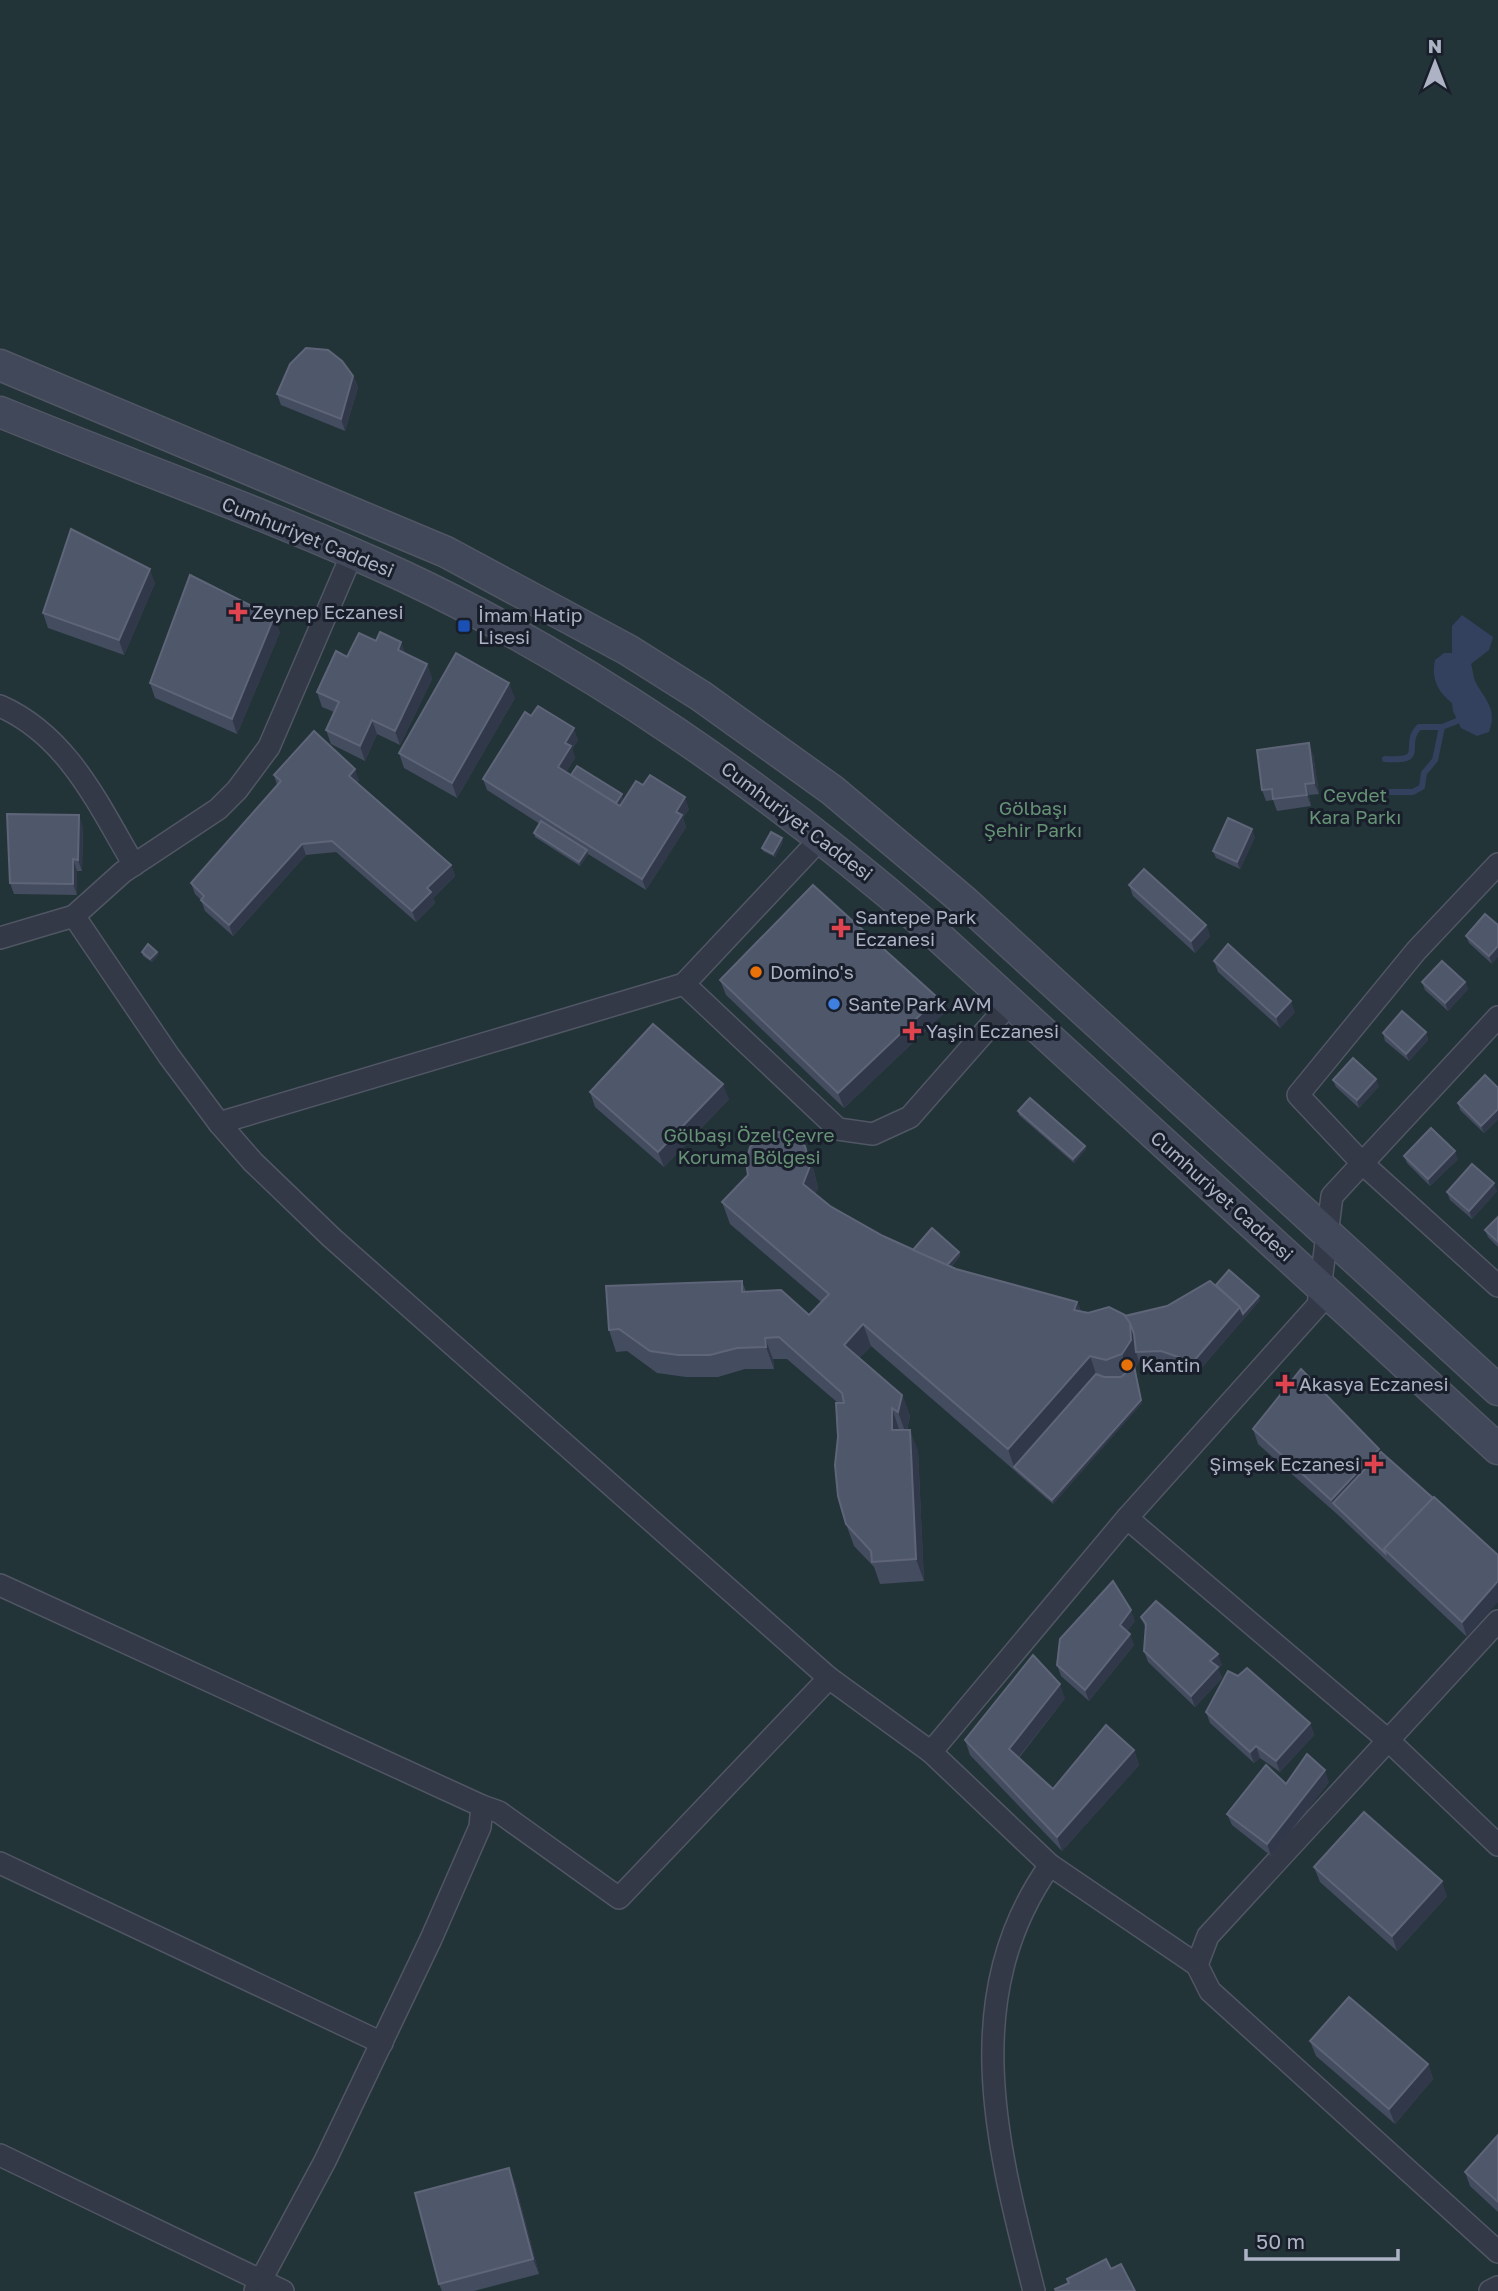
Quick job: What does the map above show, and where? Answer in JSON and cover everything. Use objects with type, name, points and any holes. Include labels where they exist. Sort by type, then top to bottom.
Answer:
[{"type":"main road","name":"Cumhuriyet Caddesi","points":[[0,365],[429,544],[628,650],[701,696],[771,744],[893,841],[1498,1390]]},
{"type":"main road","name":"Cumhuriyet Caddesi","points":[[0,412],[352,554],[449,599],[536,647],[723,764],[822,837],[928,926],[1498,1449]]},
{"type":"street","points":[[0,938],[74,916],[134,865],[218,809],[237,790],[269,747],[352,554]]},
{"type":"street","points":[[0,706],[46,733],[68,757],[134,865]]},
{"type":"street","points":[[219,1123],[684,984],[822,837]]},
{"type":"street","points":[[1498,864],[1416,951],[1298,1094],[1363,1164],[1498,1286]]},
{"type":"street","points":[[74,916],[169,1056],[219,1123],[253,1162],[332,1238],[829,1678],[931,1752],[1050,1865],[1197,1965],[1210,1991],[1498,2252]]},
{"type":"street","points":[[684,984],[838,1129],[873,1134],[910,1117],[1011,1002]]},
{"type":"street","points":[[931,1752],[1127,1518],[1318,1305],[1332,1196],[1497,1019]]},
{"type":"street","points":[[1127,1518],[1389,1741],[1498,1845]]},
{"type":"street","points":[[0,1585],[499,1812],[619,1898],[829,1678]]},
{"type":"street","points":[[1197,1965],[1208,1936],[1498,1621]]},
{"type":"street","points":[[258,2286],[325,2161],[382,2043],[480,1827],[482,1806]]},
{"type":"street","points":[[0,1863],[382,2043]]},
{"type":"street","points":[[1034,2291],[1005,2179],[992,2090],[992,2052],[1000,1967],[1028,1895],[1050,1865]]},
{"type":"street","points":[[0,2155],[258,2286],[283,2291]]},
{"type":"street","points":[[1490,2291],[1498,2287]]},
{"type":"green space","name":"Gölbaşı Özel Çevre Koruma Bölgesi","points":[[0,0],[1498,0],[1498,2291],[0,2291]]},
{"type":"water","points":[[1462,615],[1493,637],[1489,650],[1471,664],[1475,681],[1489,705],[1492,717],[1489,732],[1477,736],[1461,728],[1452,703],[1439,690],[1434,673],[1435,660],[1444,653],[1452,653],[1452,626]]},
{"type":"building","points":[[306,348],[328,350],[342,361],[353,376],[341,419],[277,394],[290,364]]},
{"type":"building","points":[[71,529],[150,569],[119,640],[43,613]]},
{"type":"building","points":[[190,575],[274,617],[232,719],[150,683]]},
{"type":"building","points":[[380,632],[401,642],[398,650],[427,664],[395,731],[372,720],[360,746],[326,730],[339,702],[317,692],[336,651],[347,657],[359,633],[376,641]]},
{"type":"building","points":[[456,653],[509,683],[452,783],[399,753]]},
{"type":"building","points":[[538,706],[574,728],[565,743],[571,746],[558,767],[620,806],[636,781],[643,785],[650,775],[685,797],[676,812],[682,815],[642,879],[483,779],[525,712],[531,716]]},
{"type":"building","points":[[314,731],[355,769],[349,776],[451,865],[427,888],[431,892],[412,911],[332,841],[302,844],[229,925],[201,900],[204,896],[191,883],[281,781],[274,775]]},
{"type":"building","points":[[1309,743],[1314,783],[1305,784],[1307,795],[1273,799],[1272,789],[1262,790],[1257,750]]},
{"type":"building","points":[[577,766],[622,794],[616,803],[571,775]]},
{"type":"building","points":[[7,814],[79,815],[78,860],[73,859],[73,884],[10,883]]},
{"type":"building","points":[[1228,818],[1252,829],[1237,862],[1213,851]]},
{"type":"building","points":[[541,821],[587,850],[579,862],[534,833]]},
{"type":"building","points":[[771,832],[782,838],[773,854],[762,848]]},
{"type":"building","points":[[1144,869],[1206,925],[1191,941],[1129,885]]},
{"type":"building","name":"Sante Park AVM","points":[[813,885],[938,998],[838,1093],[720,980]]},
{"type":"building","points":[[1485,914],[1498,925],[1498,946],[1489,956],[1466,936]]},
{"type":"building","points":[[148,944],[157,952],[150,959],[142,952]]},
{"type":"building","points":[[1228,944],[1291,1001],[1276,1017],[1214,961]]},
{"type":"building","points":[[1442,961],[1465,982],[1445,1003],[1422,982]]},
{"type":"building","points":[[1402,1011],[1426,1032],[1406,1054],[1383,1033]]},
{"type":"building","points":[[653,1024],[723,1084],[658,1152],[590,1092]]},
{"type":"building","points":[[1353,1058],[1376,1079],[1357,1100],[1333,1080]]},
{"type":"building","points":[[1485,1075],[1498,1088],[1498,1109],[1481,1126],[1458,1103]]},
{"type":"building","points":[[1030,1098],[1085,1146],[1073,1159],[1018,1111]]},
{"type":"building","points":[[1431,1128],[1455,1151],[1428,1179],[1404,1156]]},
{"type":"building","points":[[777,1132],[788,1133],[805,1146],[810,1166],[803,1184],[830,1206],[883,1236],[956,1269],[1077,1302],[1074,1310],[1088,1313],[1109,1307],[1125,1315],[1130,1323],[1131,1340],[1122,1354],[1106,1360],[1090,1356],[1008,1449],[863,1324],[844,1345],[902,1395],[898,1412],[892,1408],[892,1430],[910,1430],[916,1559],[872,1562],[871,1551],[846,1524],[838,1496],[835,1465],[838,1437],[836,1403],[844,1403],[842,1393],[779,1337],[765,1338],[766,1347],[737,1348],[710,1355],[678,1355],[650,1351],[619,1329],[609,1330],[606,1286],[742,1281],[742,1292],[781,1290],[809,1315],[829,1294],[722,1202],[748,1175],[746,1162],[750,1147],[758,1139]]},
{"type":"building","points":[[1472,1164],[1494,1183],[1469,1211],[1447,1192]]},
{"type":"building","points":[[1498,1217],[1498,1242],[1485,1230]]},
{"type":"building","points":[[932,1228],[959,1252],[947,1265],[913,1250]]},
{"type":"building","points":[[1229,1270],[1259,1296],[1243,1314],[1240,1307],[1216,1285]]},
{"type":"building","points":[[1210,1281],[1240,1307],[1193,1362],[1161,1351],[1136,1352],[1134,1334],[1125,1316],[1167,1306]]},
{"type":"building","points":[[1134,1366],[1141,1400],[1052,1500],[1014,1467],[1096,1374],[1121,1377]]},
{"type":"building","points":[[1301,1369],[1379,1449],[1331,1500],[1253,1429]]},
{"type":"building","points":[[1381,1452],[1433,1498],[1384,1549],[1385,1553],[1333,1503]]},
{"type":"building","points":[[1434,1497],[1498,1555],[1498,1581],[1462,1622],[1384,1549]]},
{"type":"building","points":[[1113,1581],[1131,1610],[1120,1625],[1130,1634],[1085,1690],[1057,1665],[1060,1639]]},
{"type":"building","points":[[1156,1601],[1218,1654],[1210,1661],[1218,1667],[1191,1696],[1144,1651],[1146,1624],[1141,1617]]},
{"type":"building","points":[[1033,1655],[1060,1684],[1009,1749],[1053,1789],[1106,1725],[1134,1750],[1057,1837],[965,1740]]},
{"type":"building","points":[[1247,1668],[1310,1723],[1276,1761],[1256,1746],[1250,1752],[1206,1712],[1228,1671],[1238,1676]]},
{"type":"building","points":[[1307,1754],[1325,1770],[1267,1844],[1227,1814],[1266,1765],[1286,1784]]},
{"type":"building","points":[[1364,1812],[1442,1881],[1392,1936],[1314,1867]]},
{"type":"building","points":[[1349,1997],[1428,2064],[1389,2109],[1310,2041]]},
{"type":"building","points":[[1498,2135],[1498,2202],[1465,2172]]},
{"type":"building","points":[[509,2168],[533,2259],[439,2284],[415,2193]]},
{"type":"building","points":[[1106,2259],[1111,2269],[1121,2264],[1135,2291],[1056,2291],[1055,2289],[1069,2283],[1067,2279]]},
{"type":"waterway","points":[[1385,759],[1406,758],[1410,755],[1412,740],[1419,727],[1442,727],[1457,721]]},
{"type":"waterway","points":[[1390,792],[1413,792],[1422,787],[1424,773],[1435,760],[1442,727]]},
{"type":"place","name":"Zeynep Eczanesi","points":[[238,612]]},
{"type":"place","name":"İmam Hatip Lisesi","points":[[464,626]]},
{"type":"place","name":"Santepe Park Eczanesi","points":[[841,928]]},
{"type":"place","name":"Domino's","points":[[756,972]]},
{"type":"place","name":"Sante Park AVM","points":[[834,1004]]},
{"type":"place","name":"Yaşin Eczanesi","points":[[912,1031]]},
{"type":"place","name":"Kantin","points":[[1127,1365]]},
{"type":"place","name":"Akasya Eczanesi","points":[[1285,1384]]},
{"type":"place","name":"Şimşek Eczanesi","points":[[1374,1464]]},
{"type":"park label","name":"Cevdet Kara Parkı","points":[[1355,806]]},
{"type":"park label","name":"Gölbaşı Şehir Parkı","points":[[1033,819]]}]
